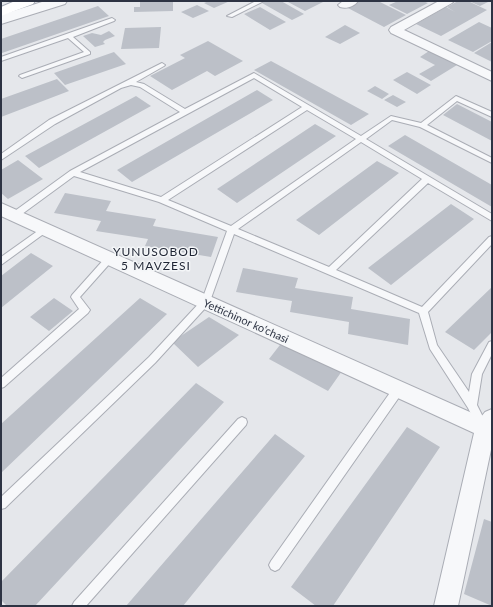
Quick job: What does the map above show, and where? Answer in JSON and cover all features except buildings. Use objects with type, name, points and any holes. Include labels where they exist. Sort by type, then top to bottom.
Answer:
[{"type":"main road","points":[[1,5],[14,1]]},
{"type":"main road","points":[[1,12],[28,1]]},
{"type":"street","points":[[1,20],[60,1]]},
{"type":"street","points":[[448,1],[395,30],[492,77]]},
{"type":"street","name":"Yettichinor ko‘chasi","points":[[8,212],[46,228],[109,259],[398,390],[490,426]]},
{"type":"street","points":[[446,606],[490,426]]},
{"type":"lane","points":[[230,16],[261,1]]},
{"type":"lane","points":[[1,59],[112,20]]},
{"type":"lane","points":[[22,76],[88,53],[69,36]]},
{"type":"lane","points":[[1,158],[52,122],[119,87],[130,83],[162,65]]},
{"type":"lane","points":[[8,212],[73,173],[254,75],[492,218]]},
{"type":"lane","points":[[130,83],[142,85],[185,112]]},
{"type":"lane","points":[[422,125],[456,98],[492,115]]},
{"type":"lane","points":[[162,200],[306,107]]},
{"type":"lane","points":[[1,504],[152,360],[206,302],[231,230],[359,139],[391,118],[422,125],[492,161]]},
{"type":"lane","points":[[73,173],[162,200],[423,310]]},
{"type":"lane","points":[[330,271],[427,179]]},
{"type":"lane","points":[[1,262],[46,228]]},
{"type":"lane","points":[[423,310],[492,238]]},
{"type":"lane","points":[[1,384],[85,310],[75,297],[109,259]]},
{"type":"lane","points":[[423,310],[433,346],[472,405],[490,426]]},
{"type":"lane","points":[[472,405],[477,374],[492,345]]},
{"type":"lane","points":[[275,566],[398,390]]},
{"type":"lane","points":[[78,606],[242,422]]},
{"type":"district","name":"YUNUSOBOD 5 MAVZESI","points":[[156,259]]}]
